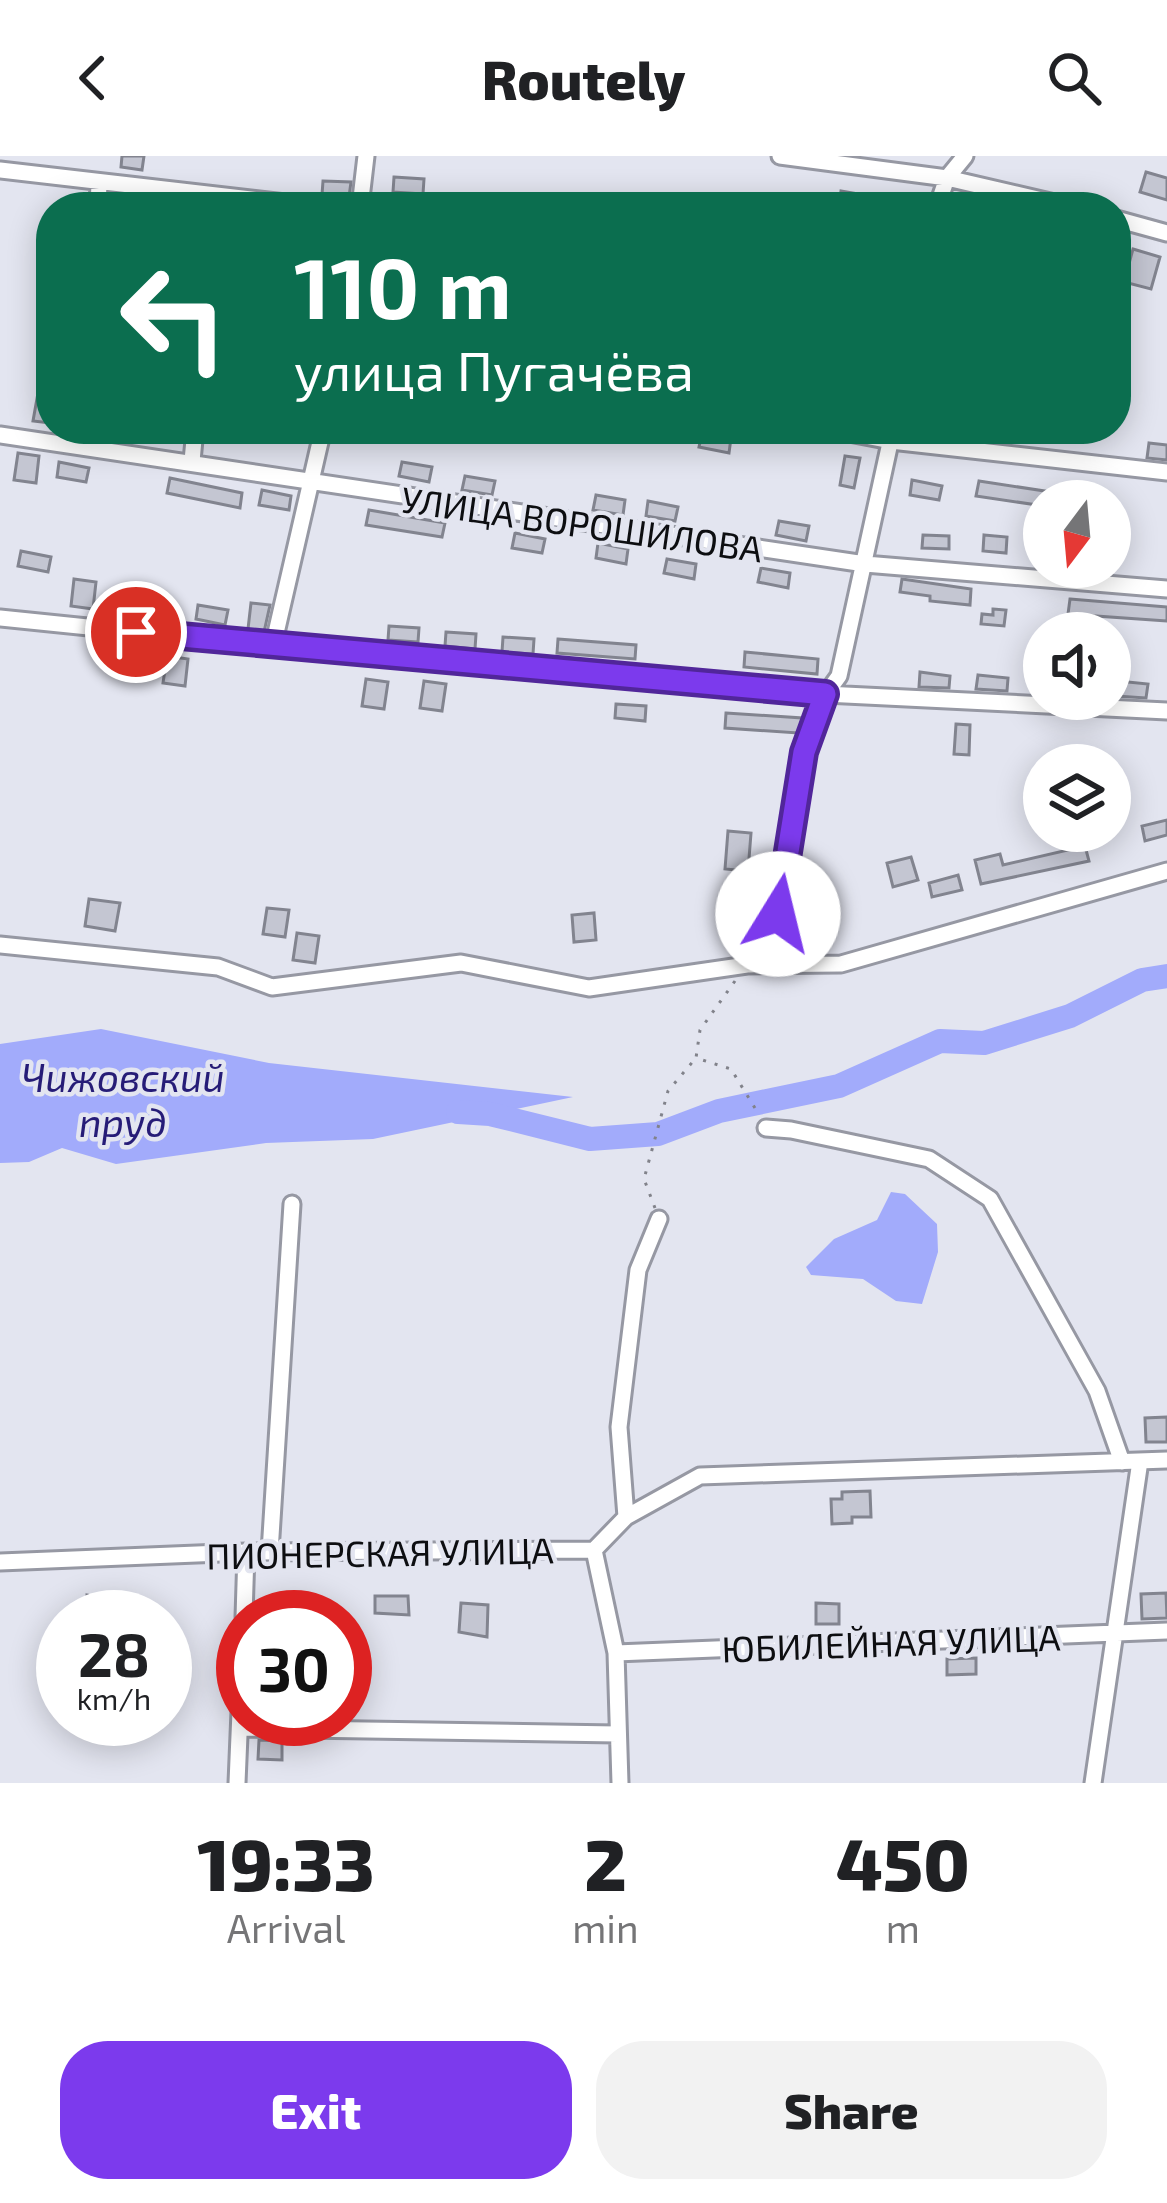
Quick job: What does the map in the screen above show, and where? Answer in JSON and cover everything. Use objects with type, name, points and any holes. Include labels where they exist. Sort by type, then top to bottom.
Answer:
[{"type":"street","points":[[362,192],[367,156]]},
{"type":"street","points":[[780,156],[946,178],[1007,192]]},
{"type":"street","points":[[942,192],[946,178],[964,156]]},
{"type":"street","points":[[0,170],[160,192]]},
{"type":"street","points":[[99,183],[99,192]]},
{"type":"street","points":[[1131,223],[1167,232]]},
{"type":"street","name":"УЛИЦА ВОРОШИЛОВА","points":[[0,435],[36,436]]},
{"type":"street","name":"УЛИЦА ВОРОШИЛОВА","points":[[109,444],[310,483],[865,564],[1167,589]]},
{"type":"street","points":[[192,461],[194,444]]},
{"type":"street","points":[[272,646],[319,444]]},
{"type":"street","points":[[747,965],[778,914],[804,752],[825,694],[839,676],[890,444]]},
{"type":"street","points":[[959,444],[1167,472]]},
{"type":"street","points":[[0,618],[825,694],[1167,711]]},
{"type":"street","points":[[0,945],[218,967],[272,987],[461,963],[589,988],[747,965],[841,964],[1167,871]]},
{"type":"street","points":[[766,1128],[929,1159],[990,1199],[1097,1391],[1122,1462]]},
{"type":"street","points":[[269,1552],[292,1204]]},
{"type":"street","points":[[626,1517],[619,1427],[638,1270],[659,1219]]},
{"type":"street","name":"ПИОНЕРСКАЯ УЛИЦА","points":[[0,1562],[246,1552],[594,1550],[626,1517],[700,1476],[1167,1460]]},
{"type":"street","points":[[1094,1783],[1141,1461]]},
{"type":"street","points":[[594,1550],[616,1653],[620,1783]]},
{"type":"street","points":[[245,1590],[246,1552]]},
{"type":"street","name":"ЮБИЛЕЙНАЯ УЛИЦА","points":[[616,1653],[1167,1631]]},
{"type":"street","points":[[372,1730],[617,1733]]},
{"type":"street","points":[[237,1783],[239,1746]]},
{"type":"path","points":[[659,1219],[644,1179],[668,1091],[696,1058],[700,1030],[747,965]]},
{"type":"path","points":[[696,1058],[731,1069],[766,1128]]},
{"type":"water","name":"Чижовский пруд","points":[[101,1029],[269,1063],[573,1097],[373,1139],[266,1143],[116,1164],[62,1148],[29,1162],[0,1163],[0,1044]]},
{"type":"water","points":[[891,1192],[905,1194],[937,1224],[938,1252],[922,1304],[896,1301],[863,1279],[811,1275],[806,1267],[834,1239],[877,1220]]},
{"type":"building","points":[[122,156],[144,156],[142,170],[121,167]]},
{"type":"building","points":[[1146,172],[1167,178],[1167,200],[1140,192]]},
{"type":"building","points":[[394,177],[424,179],[423,192],[393,192]]},
{"type":"building","points":[[323,181],[351,182],[350,192],[322,192]]},
{"type":"building","points":[[1133,249],[1160,257],[1151,289],[1131,284]]},
{"type":"building","points":[[1149,443],[1167,445],[1167,460],[1147,458]]},
{"type":"building","points":[[700,444],[730,444],[729,453]]},
{"type":"building","points":[[18,453],[39,456],[36,483],[14,480]]},
{"type":"building","points":[[845,456],[860,458],[854,488],[840,485]]},
{"type":"building","points":[[59,462],[89,468],[86,482],[57,477]]},
{"type":"building","points":[[402,462],[432,467],[429,482],[399,476]]},
{"type":"building","points":[[465,476],[495,481],[492,495],[462,490]]},
{"type":"building","points":[[170,478],[242,493],[240,508],[167,493]]},
{"type":"building","points":[[912,480],[942,486],[939,500],[910,495]]},
{"type":"building","points":[[979,481],[1023,488],[1023,503],[976,496]]},
{"type":"building","points":[[262,490],[291,496],[289,510],[259,505]]},
{"type":"building","points":[[596,495],[625,500],[623,515],[593,510]]},
{"type":"building","points":[[648,501],[678,507],[675,521],[646,516]]},
{"type":"building","points":[[369,510],[445,523],[442,537],[366,525]]},
{"type":"building","points":[[779,521],[809,526],[806,541],[776,535]]},
{"type":"building","points":[[515,533],[545,539],[542,553],[512,548]]},
{"type":"building","points":[[923,535],[949,536],[949,549],[922,548]]},
{"type":"building","points":[[984,535],[1007,537],[1006,553],[983,551]]},
{"type":"building","points":[[598,543],[628,549],[626,564],[596,558]]},
{"type":"building","points":[[21,551],[51,557],[48,572],[18,566]]},
{"type":"building","points":[[667,559],[696,564],[694,579],[664,573]]},
{"type":"building","points":[[761,568],[790,573],[788,588],[758,582]]},
{"type":"building","points":[[74,579],[96,582],[93,609],[71,606]]},
{"type":"building","points":[[902,579],[971,589],[970,605],[900,592]]},
{"type":"building","points":[[1070,599],[1167,607],[1167,621],[1131,618],[1131,612],[1068,612]]},
{"type":"building","points":[[251,603],[270,605],[264,632],[248,629]]},
{"type":"building","points":[[198,605],[228,610],[225,625],[196,619]]},
{"type":"building","points":[[993,609],[1006,610],[1004,626],[981,624],[982,614],[993,615]]},
{"type":"building","points":[[389,626],[419,628],[418,642],[388,640]]},
{"type":"building","points":[[446,632],[476,634],[475,649],[445,646]]},
{"type":"building","points":[[503,637],[534,639],[533,654],[502,652]]},
{"type":"building","points":[[558,639],[636,645],[635,659],[557,653]]},
{"type":"building","points":[[745,652],[818,659],[817,674],[744,667]]},
{"type":"building","points":[[167,656],[188,659],[185,686],[163,683]]},
{"type":"building","points":[[920,672],[950,676],[949,688],[919,687]]},
{"type":"building","points":[[978,675],[1008,678],[1007,691],[976,689]]},
{"type":"building","points":[[366,679],[388,682],[384,709],[362,706]]},
{"type":"building","points":[[424,681],[446,684],[442,711],[420,708]]},
{"type":"building","points":[[1131,682],[1148,684],[1146,698],[1131,697]]},
{"type":"building","points":[[616,704],[646,706],[645,721],[615,718]]},
{"type":"building","points":[[726,713],[802,719],[798,733],[725,728]]},
{"type":"building","points":[[956,724],[970,725],[969,755],[954,754]]},
{"type":"building","points":[[1167,820],[1167,835],[1145,841],[1142,826]]},
{"type":"building","points":[[728,831],[751,833],[748,871],[725,869]]},
{"type":"building","points":[[1059,852],[1087,852],[1089,861],[981,884],[975,860],[1000,854],[1003,865]]},
{"type":"building","points":[[911,857],[918,880],[893,887],[887,863]]},
{"type":"building","points":[[958,875],[962,890],[932,897],[929,883]]},
{"type":"building","points":[[89,899],[120,903],[115,931],[85,926]]},
{"type":"building","points":[[267,908],[289,910],[285,937],[263,934]]},
{"type":"building","points":[[594,913],[596,940],[574,942],[572,915]]},
{"type":"building","points":[[753,915],[755,930],[725,934],[723,919]]},
{"type":"building","points":[[297,933],[319,936],[315,963],[293,960]]},
{"type":"building","points":[[1167,1417],[1167,1442],[1146,1442],[1145,1418]]},
{"type":"building","points":[[870,1491],[871,1517],[832,1524],[831,1499],[842,1499],[842,1492]]},
{"type":"building","points":[[1166,1593],[1167,1618],[1142,1619],[1141,1594]]},
{"type":"building","points":[[375,1596],[408,1596],[409,1615],[375,1613]]},
{"type":"building","points":[[461,1603],[488,1605],[487,1637],[459,1632]]},
{"type":"building","points":[[816,1603],[839,1604],[839,1624],[816,1624]]},
{"type":"building","points":[[976,1658],[976,1674],[947,1675],[947,1659]]},
{"type":"building","points":[[259,1746],[282,1746],[282,1760],[258,1759]]},
{"type":"waterway","points":[[458,1112],[490,1114],[590,1139],[658,1134],[719,1111],[839,1086],[940,1041],[984,1043],[1070,1016],[1142,980],[1167,976]]},
{"type":"route","points":[[136,632],[825,694],[804,752],[778,914]]}]
